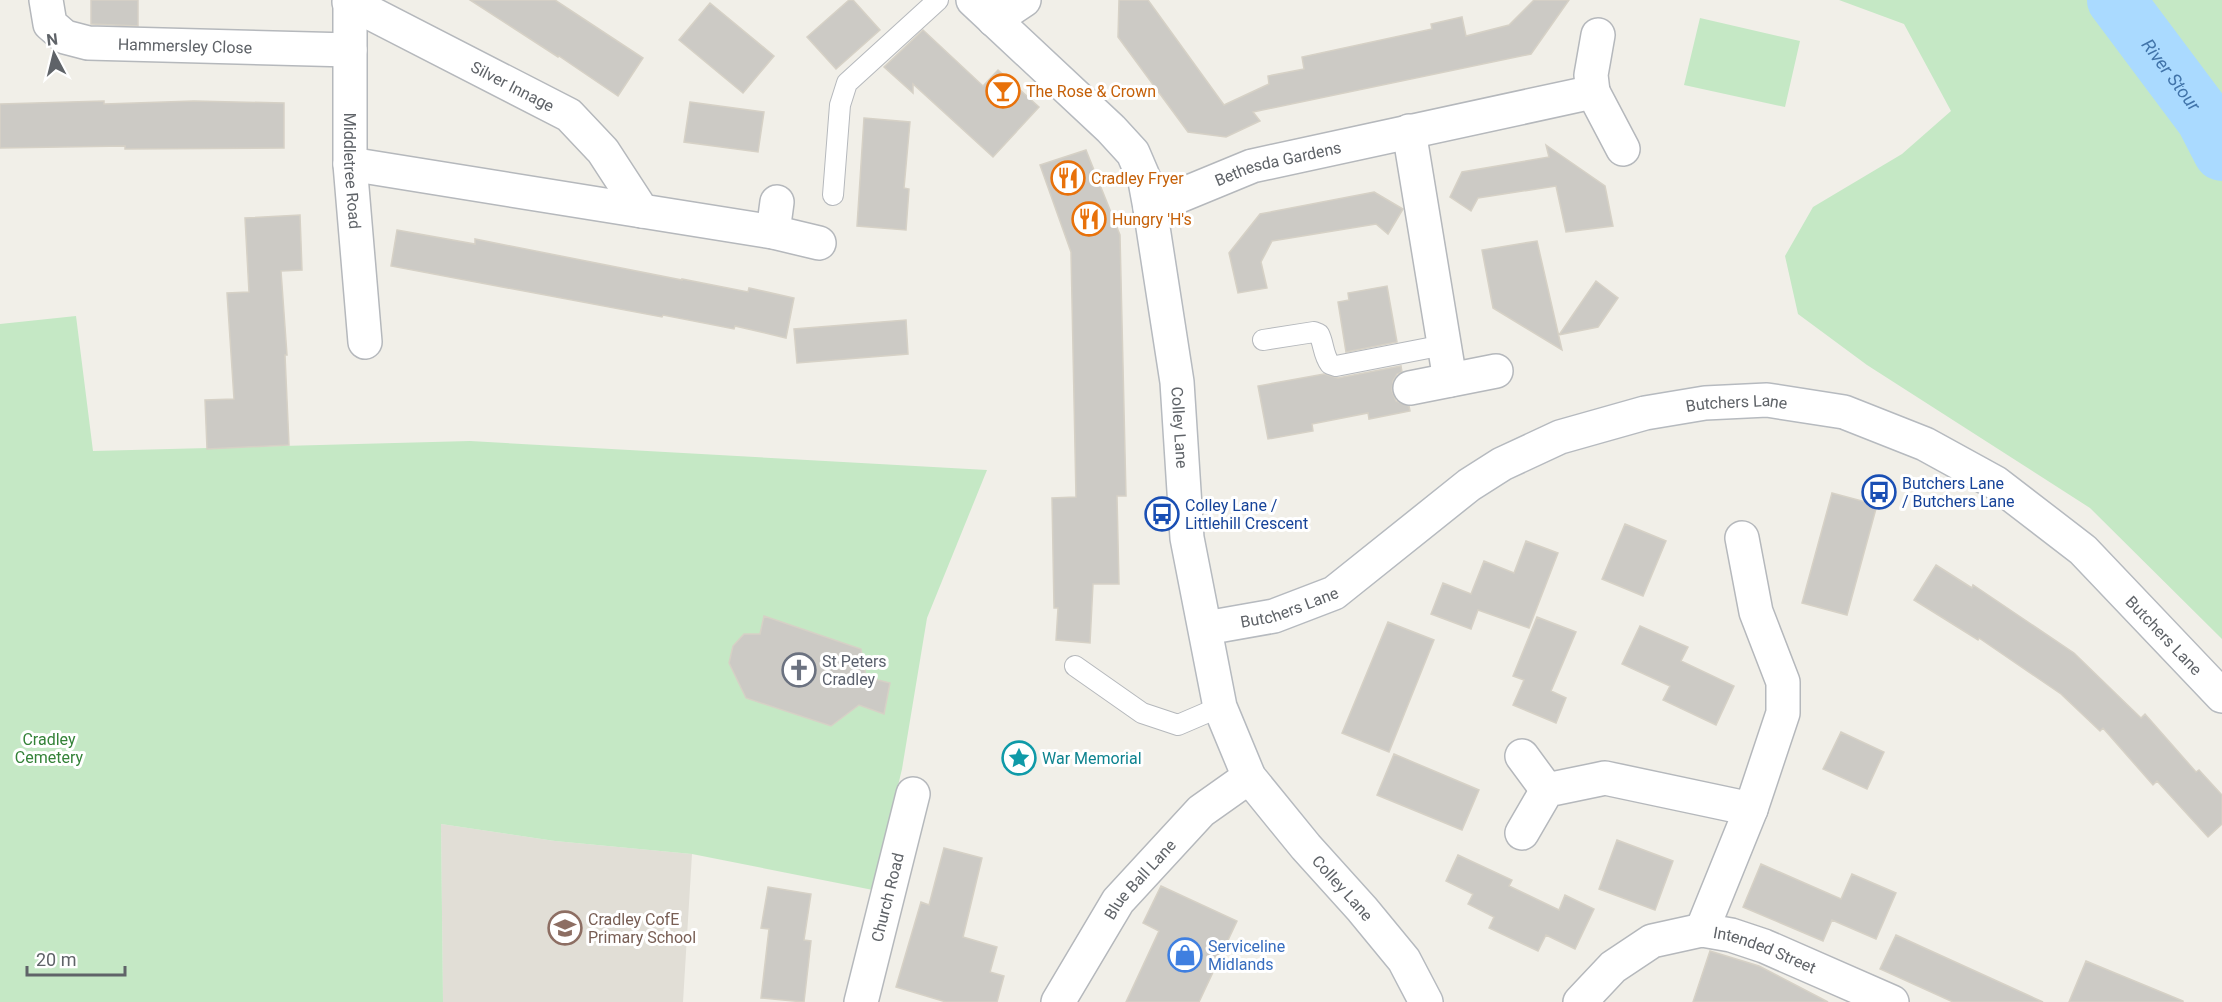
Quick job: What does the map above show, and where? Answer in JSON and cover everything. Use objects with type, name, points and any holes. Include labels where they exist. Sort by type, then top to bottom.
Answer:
[{"type":"street","name":"Hammersley Close","points":[[46,0],[50,24],[65,37],[88,43],[350,50]]},
{"type":"street","points":[[983,10],[1024,0]]},
{"type":"street","name":"Middletree Road","points":[[350,1],[350,164],[365,342]]},
{"type":"street","name":"Silver Innage","points":[[350,1],[569,115],[603,151],[642,211]]},
{"type":"street","name":"Colley Lane","points":[[983,10],[1111,129],[1133,153],[1145,180],[1150,208],[1177,382],[1187,538],[1220,707],[1249,777],[1404,960],[1426,1002]]},
{"type":"street","points":[[1598,35],[1591,75],[1593,92],[1623,149]]},
{"type":"street","name":"Bethesda Gardens","points":[[1150,208],[1252,166],[1593,92]]},
{"type":"street","points":[[1409,131],[1450,380]]},
{"type":"street","points":[[350,164],[642,211],[775,217],[819,243]]},
{"type":"street","points":[[1410,388],[1496,371]]},
{"type":"street","name":"Butchers Lane","points":[[1206,628],[1274,616],[1334,593],[1469,485],[1502,464],[1560,437],[1645,412],[1705,402],[1767,400],[1844,412],[1925,444],[1996,483],[2083,550],[2222,696]]},
{"type":"street","points":[[1702,930],[1751,809],[1783,713],[1783,682],[1756,612],[1742,538]]},
{"type":"street","points":[[1522,756],[1547,790]]},
{"type":"street","name":"Blue Ball Lane","points":[[1058,1002],[1118,901],[1201,811],[1249,777]]},
{"type":"street","points":[[1522,833],[1547,790],[1605,778],[1751,809]]},
{"type":"street","name":"Church Road","points":[[861,1002],[913,794]]},
{"type":"street","name":"Intended Street","points":[[1580,1002],[1613,967],[1652,941],[1702,930],[1731,935],[1764,946],[1892,1002]]},
{"type":"lane","points":[[833,195],[840,105],[847,83],[938,0]]},
{"type":"lane","points":[[1263,340],[1314,332],[1319,334],[1322,340],[1326,359],[1330,364],[1336,366],[1444,345]]},
{"type":"lane","points":[[1076,666],[1142,713],[1178,725],[1220,707]]},
{"type":"shaded area","name":"Cradley CofE Primary School","points":[[441,824],[555,841],[692,854],[683,1002],[443,1002]]},
{"type":"green space","points":[[1839,0],[2222,0],[2222,639],[2090,508],[1867,365],[1798,314],[1785,256],[1813,207],[1902,154],[1951,111],[1904,24]]},
{"type":"green space","points":[[1700,18],[1800,41],[1785,107],[1684,85]]},
{"type":"green space","name":"Cradley Cemetery","points":[[76,316],[93,451],[470,441],[987,470],[927,618],[902,769],[873,890],[692,854],[555,841],[441,824],[443,1002],[0,1002],[0,324]]},
{"type":"building","points":[[91,0],[138,0],[138,26],[91,24]]},
{"type":"building","points":[[470,0],[555,0],[643,58],[618,96]]},
{"type":"building","points":[[849,0],[853,0],[880,30],[836,69],[807,37]]},
{"type":"building","points":[[1119,0],[1148,0],[1224,105],[1269,84],[1268,76],[1304,69],[1302,57],[1432,29],[1431,24],[1462,17],[1466,36],[1509,25],[1534,0],[1569,0],[1531,54],[1253,112],[1260,121],[1226,137],[1188,132],[1118,37]]},
{"type":"building","points":[[710,3],[774,56],[743,93],[679,40]]},
{"type":"building","points":[[923,30],[983,86],[998,70],[1039,107],[993,157],[913,84],[913,93],[884,67]]},
{"type":"building","points":[[104,101],[104,104],[194,101],[284,103],[284,148],[125,149],[125,146],[0,148],[0,104]]},
{"type":"building","points":[[690,102],[764,112],[758,152],[684,142]]},
{"type":"building","points":[[864,118],[910,122],[904,188],[909,189],[906,230],[857,226]]},
{"type":"building","points":[[1546,145],[1605,186],[1613,226],[1566,232],[1556,186],[1478,198],[1471,211],[1450,197],[1462,172],[1549,157]]},
{"type":"building","points":[[1086,150],[1120,235],[1126,496],[1117,496],[1119,584],[1093,584],[1090,643],[1056,640],[1058,608],[1054,608],[1052,498],[1076,497],[1071,252],[1040,165]]},
{"type":"building","points":[[1374,192],[1403,209],[1388,234],[1376,224],[1272,241],[1261,262],[1267,288],[1238,293],[1229,253],[1260,214]]},
{"type":"building","points":[[300,215],[302,270],[281,271],[287,355],[285,355],[289,445],[207,449],[205,400],[234,399],[227,293],[249,292],[245,218]]},
{"type":"building","points":[[397,230],[475,244],[475,239],[682,280],[748,292],[749,288],[794,298],[786,338],[735,326],[734,329],[663,315],[662,317],[391,266]]},
{"type":"building","points":[[1537,241],[1562,350],[1493,308],[1482,250]]},
{"type":"building","points":[[1596,281],[1618,298],[1598,327],[1559,335]]},
{"type":"building","points":[[1387,286],[1397,342],[1346,352],[1338,302],[1349,300],[1348,293]]},
{"type":"building","points":[[906,320],[908,354],[797,363],[794,329]]},
{"type":"building","points":[[1401,366],[1402,372],[1397,374],[1393,381],[1392,391],[1396,401],[1409,406],[1410,411],[1369,419],[1368,413],[1312,424],[1313,431],[1268,439],[1258,386],[1324,374],[1338,378]]},
{"type":"building","points":[[1832,493],[1877,505],[1847,615],[1802,603]]},
{"type":"building","points":[[1625,524],[1666,541],[1643,596],[1602,579]]},
{"type":"building","points":[[1526,541],[1558,553],[1529,628],[1478,610],[1471,629],[1431,614],[1443,583],[1471,594],[1484,561],[1514,573]]},
{"type":"building","points":[[1936,565],[1972,588],[1973,585],[2074,653],[2141,718],[2145,714],[2196,772],[2199,770],[2222,795],[2222,824],[2208,837],[2157,781],[2153,785],[2103,728],[2100,731],[2061,694],[1979,638],[1978,640],[1914,600]]},
{"type":"building","name":"St Peters Cradley","points":[[764,616],[861,649],[866,677],[890,683],[884,714],[859,705],[831,726],[746,698],[729,663],[733,646],[744,634],[760,634]]},
{"type":"building","points":[[1537,617],[1576,632],[1551,691],[1566,698],[1556,723],[1513,705],[1524,680],[1513,676]]},
{"type":"building","points":[[1388,622],[1434,640],[1389,752],[1342,733]]},
{"type":"building","points":[[1640,626],[1688,647],[1681,661],[1734,686],[1716,725],[1663,700],[1670,686],[1622,664]]},
{"type":"building","points":[[1841,732],[1884,752],[1867,789],[1823,769]]},
{"type":"building","points":[[1394,754],[1479,790],[1462,830],[1377,795]]},
{"type":"building","points":[[1617,840],[1673,861],[1655,910],[1599,889]]},
{"type":"building","points":[[944,848],[982,858],[963,937],[997,947],[990,972],[1004,976],[997,1002],[946,1002],[896,987],[921,902],[929,905]]},
{"type":"building","points":[[1458,855],[1512,880],[1509,886],[1559,910],[1565,895],[1594,909],[1575,949],[1546,935],[1538,951],[1489,928],[1494,917],[1468,904],[1473,894],[1446,881]]},
{"type":"building","points":[[1761,864],[1841,899],[1852,874],[1896,893],[1876,939],[1832,920],[1823,941],[1743,907]]},
{"type":"building","name":"Serviceline Midlands","points":[[1161,886],[1237,921],[1199,1002],[1126,1002],[1159,931],[1143,923]]},
{"type":"building","points":[[768,887],[811,894],[804,940],[811,941],[804,1002],[761,998],[769,929],[761,928]]},
{"type":"building","points":[[1896,935],[2043,1002],[1953,1002],[1880,969]]},
{"type":"building","points":[[1710,951],[1759,966],[1828,1002],[1693,1002]]},
{"type":"building","points":[[2086,961],[2183,1001],[2183,1002],[2069,1002]]},
{"type":"waterway","name":"River Stour","points":[[2116,0],[2205,119],[2222,152]]},
{"type":"place","name":"The Rose & Crown","points":[[1003,91]]},
{"type":"place","name":"Cradley Fryer","points":[[1068,178]]},
{"type":"place","name":"Hungry 'H's","points":[[1089,219]]},
{"type":"place","name":"Butchers Lane / Butchers Lane","points":[[1879,492]]},
{"type":"place","name":"Colley Lane / Littlehill Crescent","points":[[1162,514]]},
{"type":"place","name":"St Peters Cradley","points":[[799,670]]},
{"type":"place","name":"War Memorial","points":[[1019,758]]},
{"type":"place","name":"Cradley CofE Primary School","points":[[565,928]]},
{"type":"place","name":"Serviceline Midlands","points":[[1185,955]]}]
